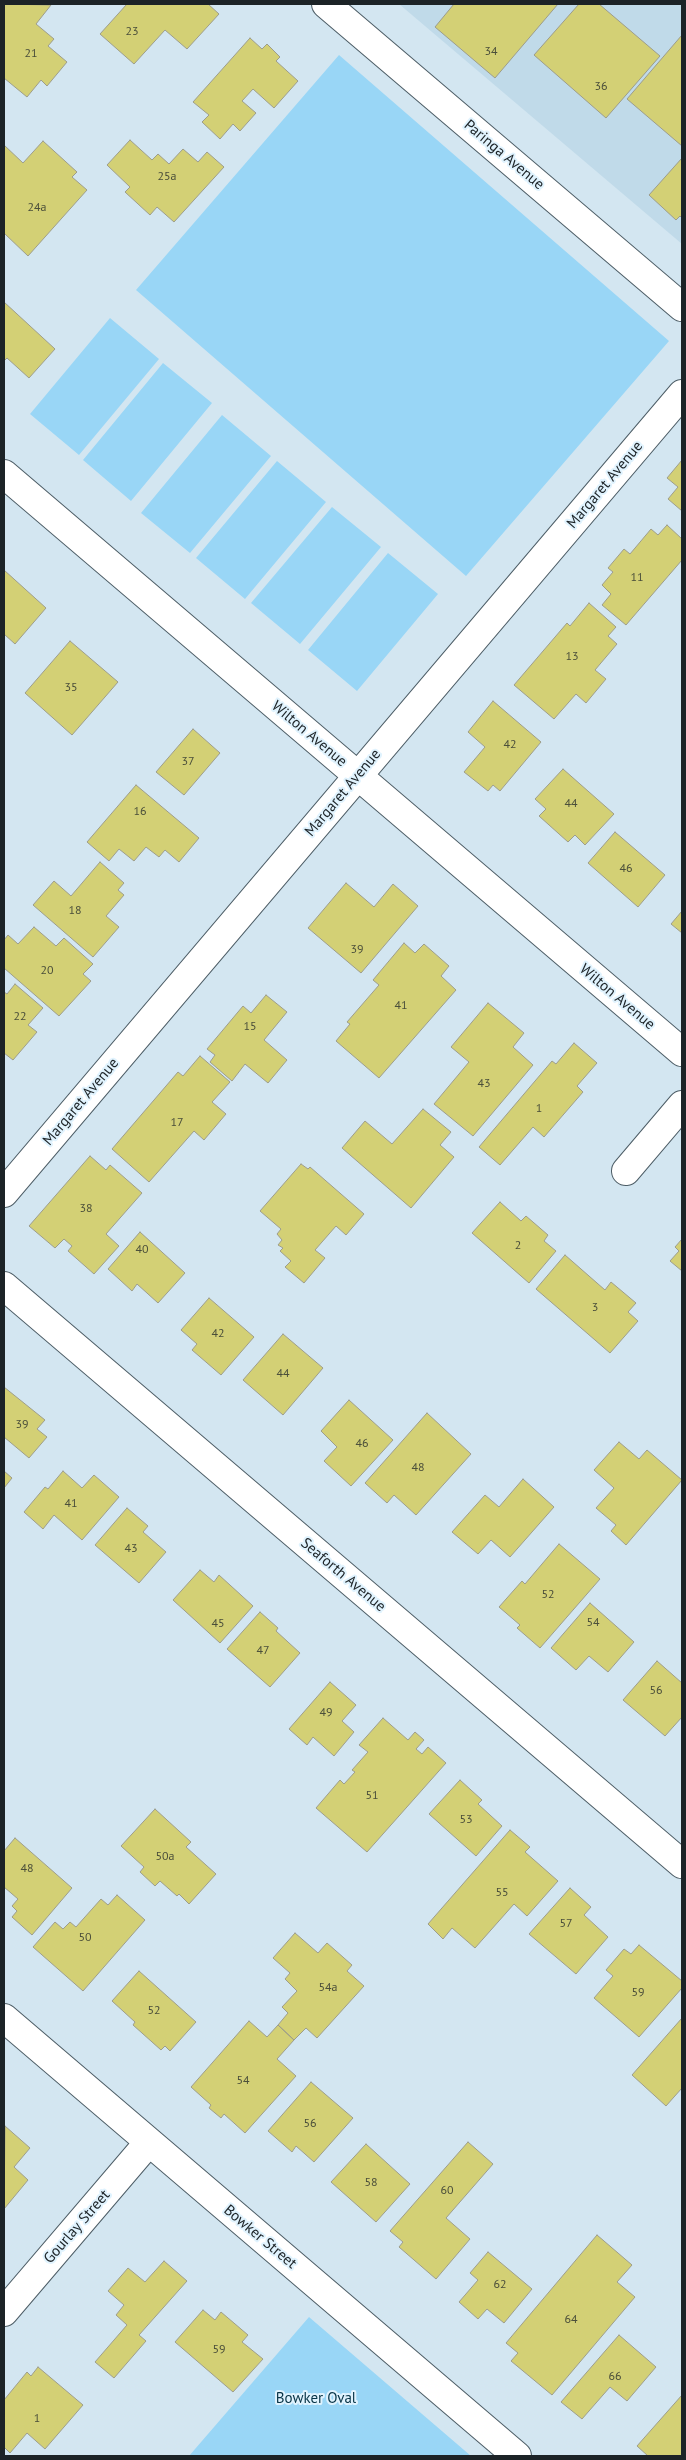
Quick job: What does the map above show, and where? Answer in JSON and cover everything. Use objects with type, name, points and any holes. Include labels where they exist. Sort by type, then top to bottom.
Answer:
[{"type":"street","name":"Paringa Avenue","points":[[326,4],[682,307]]},
{"type":"street","name":"Margaret Avenue","points":[[4,1193],[682,394]]},
{"type":"street","name":"Wilton Avenue","points":[[4,474],[682,1052]]},
{"type":"street","points":[[626,1171],[682,1105]]},
{"type":"street","name":"Seaforth Avenue","points":[[4,1286],[682,1864]]},
{"type":"street","name":"Bowker Street","points":[[4,2018],[517,2456]]},
{"type":"street","name":"Gourlay Street","points":[[4,2312],[149,2142]]},
{"type":"shaded area","points":[[399,4],[682,4],[682,244]]},
{"type":"green space","points":[[339,55],[669,341],[466,576],[136,290]]},
{"type":"green space","points":[[110,318],[159,359],[79,455],[30,414]]},
{"type":"green space","points":[[163,363],[212,403],[131,501],[83,460]]},
{"type":"green space","points":[[222,415],[271,456],[190,553],[141,513]]},
{"type":"green space","points":[[277,461],[326,502],[245,599],[196,558]]},
{"type":"green space","points":[[332,507],[381,547],[300,644],[251,603]]},
{"type":"green space","points":[[388,553],[438,594],[357,691],[308,650]]},
{"type":"green space","name":"Bowker Oval","points":[[309,2317],[471,2456],[189,2456]]},
{"type":"building","points":[[4,4],[51,5],[36,24],[54,39],[48,46],[67,62],[47,86],[41,80],[27,97],[4,78]]},
{"type":"building","points":[[127,4],[208,4],[219,14],[187,49],[165,30],[134,64],[100,34]]},
{"type":"building","points":[[454,4],[558,4],[495,78],[435,27]]},
{"type":"building","points":[[579,4],[599,4],[660,56],[606,118],[534,55]]},
{"type":"building","points":[[682,35],[682,146],[627,99]]},
{"type":"building","points":[[250,38],[262,49],[267,44],[280,57],[276,61],[298,81],[274,108],[253,89],[242,101],[256,113],[240,131],[233,124],[220,139],[202,122],[209,115],[193,102]]},
{"type":"building","points":[[130,140],[152,160],[158,154],[169,164],[183,149],[198,162],[207,152],[224,167],[174,222],[157,207],[150,215],[125,192],[130,187],[107,165]]},
{"type":"building","points":[[43,141],[77,172],[72,177],[87,190],[28,256],[4,233],[4,145],[23,163]]},
{"type":"building","points":[[682,158],[682,218],[680,216],[676,220],[649,195]]},
{"type":"building","points":[[4,302],[55,349],[29,378],[7,358],[4,361]]},
{"type":"building","points":[[682,460],[682,511],[668,499],[678,487],[667,478]]},
{"type":"building","points":[[667,525],[682,539],[682,560],[626,625],[602,605],[611,594],[602,585],[613,572],[608,568],[624,549],[630,554],[651,529],[658,535]]},
{"type":"building","points":[[4,570],[46,608],[15,644],[4,634]]},
{"type":"building","points":[[589,603],[616,627],[608,636],[617,644],[595,670],[606,679],[586,703],[576,694],[554,719],[514,685],[567,623],[570,626]]},
{"type":"building","points":[[70,641],[118,682],[72,735],[25,693]]},
{"type":"building","points":[[493,701],[541,742],[500,791],[493,785],[488,791],[464,772],[485,747],[468,732]]},
{"type":"building","points":[[193,729],[220,753],[184,795],[156,772]]},
{"type":"building","points":[[563,769],[614,814],[585,845],[575,835],[568,842],[539,816],[546,809],[535,799]]},
{"type":"building","points":[[136,785],[199,838],[179,862],[165,850],[159,857],[146,847],[134,861],[119,849],[109,861],[87,842]]},
{"type":"building","points":[[615,832],[665,875],[638,907],[588,863]]},
{"type":"building","points":[[100,862],[124,883],[118,890],[124,895],[106,916],[119,927],[93,957],[33,905],[54,881],[71,896]]},
{"type":"building","points":[[346,883],[374,907],[393,884],[418,906],[361,973],[308,928]]},
{"type":"building","points":[[682,911],[682,933],[671,924]]},
{"type":"building","points":[[34,927],[56,946],[64,938],[93,964],[83,974],[91,981],[59,1016],[4,968],[4,940],[8,935],[18,944]]},
{"type":"building","points":[[404,943],[415,953],[424,944],[449,966],[441,976],[456,990],[379,1078],[336,1041],[350,1024],[347,1022],[379,985],[373,980]]},
{"type":"building","points":[[15,984],[43,1008],[28,1025],[37,1032],[13,1060],[4,1053],[4,992],[7,994]]},
{"type":"building","points":[[266,995],[287,1012],[264,1040],[287,1060],[268,1083],[245,1064],[232,1081],[210,1062],[215,1055],[207,1049],[243,1006],[251,1013]]},
{"type":"building","points":[[488,1003],[524,1033],[513,1047],[533,1065],[473,1136],[434,1104],[469,1062],[451,1047]]},
{"type":"building","points":[[574,1043],[597,1063],[577,1086],[583,1092],[544,1137],[533,1127],[500,1165],[479,1147],[552,1061],[556,1064]]},
{"type":"building","points":[[200,1056],[230,1082],[212,1102],[226,1114],[204,1140],[194,1131],[149,1182],[112,1149],[178,1072],[183,1076]]},
{"type":"building","points":[[423,1109],[451,1132],[440,1145],[454,1157],[411,1208],[342,1148],[365,1121],[392,1144]]},
{"type":"building","points":[[90,1156],[106,1170],[110,1165],[142,1193],[106,1234],[119,1246],[94,1274],[68,1251],[72,1246],[64,1239],[55,1248],[29,1226]]},
{"type":"building","points":[[301,1164],[308,1169],[310,1167],[364,1214],[346,1235],[336,1226],[315,1250],[325,1258],[304,1283],[285,1267],[291,1261],[280,1251],[283,1248],[278,1245],[282,1240],[277,1234],[281,1229],[260,1211]]},
{"type":"building","points":[[500,1202],[521,1221],[526,1216],[548,1235],[544,1241],[556,1251],[529,1283],[472,1233]]},
{"type":"building","points":[[140,1232],[185,1273],[158,1303],[137,1284],[132,1291],[108,1269]]},
{"type":"building","points":[[682,1239],[682,1271],[670,1261],[679,1251],[675,1247]]},
{"type":"building","points":[[565,1255],[605,1290],[611,1282],[636,1303],[628,1312],[638,1321],[610,1353],[536,1289]]},
{"type":"building","points":[[209,1298],[254,1337],[221,1375],[192,1350],[197,1344],[181,1330]]},
{"type":"building","points":[[283,1334],[323,1368],[283,1415],[243,1380]]},
{"type":"building","points":[[4,1387],[45,1420],[37,1429],[47,1437],[29,1458],[4,1437]]},
{"type":"building","points":[[349,1400],[393,1440],[351,1486],[324,1461],[337,1447],[321,1431]]},
{"type":"building","points":[[427,1413],[471,1454],[416,1515],[394,1495],[387,1503],[365,1483]]},
{"type":"building","points":[[619,1442],[639,1459],[647,1450],[682,1480],[626,1545],[611,1531],[616,1525],[596,1508],[614,1488],[594,1470]]},
{"type":"building","points":[[4,1471],[12,1478],[4,1488]]},
{"type":"building","points":[[63,1471],[82,1488],[94,1475],[119,1497],[82,1540],[54,1515],[43,1529],[24,1512],[45,1487],[48,1489]]},
{"type":"building","points":[[523,1479],[554,1507],[510,1557],[491,1540],[478,1554],[452,1532],[485,1495],[499,1507]]},
{"type":"building","points":[[127,1508],[148,1526],[143,1532],[166,1552],[139,1583],[95,1545]]},
{"type":"building","points":[[559,1544],[600,1579],[540,1648],[517,1628],[520,1625],[499,1607],[522,1581],[525,1584]]},
{"type":"building","points":[[200,1570],[214,1582],[219,1575],[253,1606],[220,1643],[173,1600]]},
{"type":"building","points":[[590,1603],[634,1642],[608,1672],[589,1656],[576,1670],[551,1648]]},
{"type":"building","points":[[260,1612],[278,1628],[276,1631],[300,1653],[270,1687],[227,1649]]},
{"type":"building","points":[[657,1661],[682,1683],[682,1717],[665,1736],[623,1700]]},
{"type":"building","points":[[330,1682],[356,1705],[342,1721],[354,1732],[334,1756],[313,1737],[307,1745],[289,1729]]},
{"type":"building","points":[[383,1718],[408,1740],[415,1732],[424,1740],[416,1749],[422,1754],[428,1747],[446,1763],[367,1852],[316,1808],[340,1780],[344,1784],[355,1772],[352,1770],[368,1752],[359,1745]]},
{"type":"building","points":[[460,1780],[482,1800],[478,1804],[502,1826],[476,1856],[429,1814]]},
{"type":"building","points":[[155,1809],[191,1842],[186,1847],[216,1874],[189,1904],[179,1894],[177,1896],[160,1881],[155,1886],[140,1872],[144,1867],[121,1846]]},
{"type":"building","points":[[510,1830],[530,1847],[525,1852],[558,1881],[527,1916],[514,1904],[475,1948],[452,1928],[443,1939],[428,1924]]},
{"type":"building","points":[[15,1838],[72,1888],[32,1935],[12,1917],[17,1911],[12,1906],[18,1899],[4,1887],[4,1851]]},
{"type":"building","points":[[570,1888],[591,1907],[584,1915],[608,1937],[576,1974],[529,1934]]},
{"type":"building","points":[[117,1895],[145,1920],[83,1991],[33,1947],[55,1922],[63,1929],[70,1922],[76,1927],[101,1899],[108,1905]]},
{"type":"building","points":[[295,1933],[318,1953],[327,1943],[352,1965],[347,1971],[364,1986],[317,2038],[306,2028],[294,2040],[278,2025],[288,2013],[282,2007],[297,1991],[285,1979],[290,1973],[273,1958]]},
{"type":"building","points":[[639,1945],[682,1981],[682,1988],[639,2037],[594,1998],[613,1976],[606,1970],[624,1949],[631,1954]]},
{"type":"building","points":[[139,1971],[196,2022],[170,2051],[165,2046],[161,2050],[133,2025],[135,2022],[112,2001]]},
{"type":"building","points":[[682,2018],[682,2088],[666,2106],[632,2075]]},
{"type":"building","points":[[249,2021],[267,2037],[278,2025],[294,2040],[277,2059],[296,2076],[245,2133],[224,2114],[221,2118],[209,2108],[211,2105],[191,2087]]},
{"type":"building","points":[[311,2082],[353,2118],[314,2162],[296,2146],[292,2152],[268,2131]]},
{"type":"building","points":[[5,2126],[30,2148],[14,2167],[28,2180],[4,2209]]},
{"type":"building","points":[[468,2142],[493,2164],[446,2218],[470,2239],[436,2279],[399,2247],[403,2242],[390,2231]]},
{"type":"building","points":[[366,2144],[410,2184],[376,2222],[331,2182]]},
{"type":"building","points":[[597,2235],[632,2265],[617,2282],[635,2297],[552,2395],[511,2361],[518,2353],[506,2343]]},
{"type":"building","points":[[488,2252],[532,2289],[504,2323],[487,2309],[478,2319],[459,2302],[478,2280],[470,2273]]},
{"type":"building","points":[[164,2261],[187,2281],[139,2335],[146,2341],[114,2378],[95,2362],[127,2325],[116,2315],[124,2305],[108,2291],[128,2268],[145,2282]]},
{"type":"building","points":[[203,2310],[215,2320],[221,2312],[248,2335],[242,2342],[263,2359],[233,2392],[175,2342]]},
{"type":"building","points":[[619,2335],[656,2367],[627,2401],[610,2387],[582,2419],[561,2402]]},
{"type":"building","points":[[38,2367],[83,2405],[45,2449],[27,2433],[10,2453],[4,2447],[4,2400],[27,2372],[31,2376]]},
{"type":"building","points":[[682,2395],[682,2456],[648,2456],[637,2446]]}]
